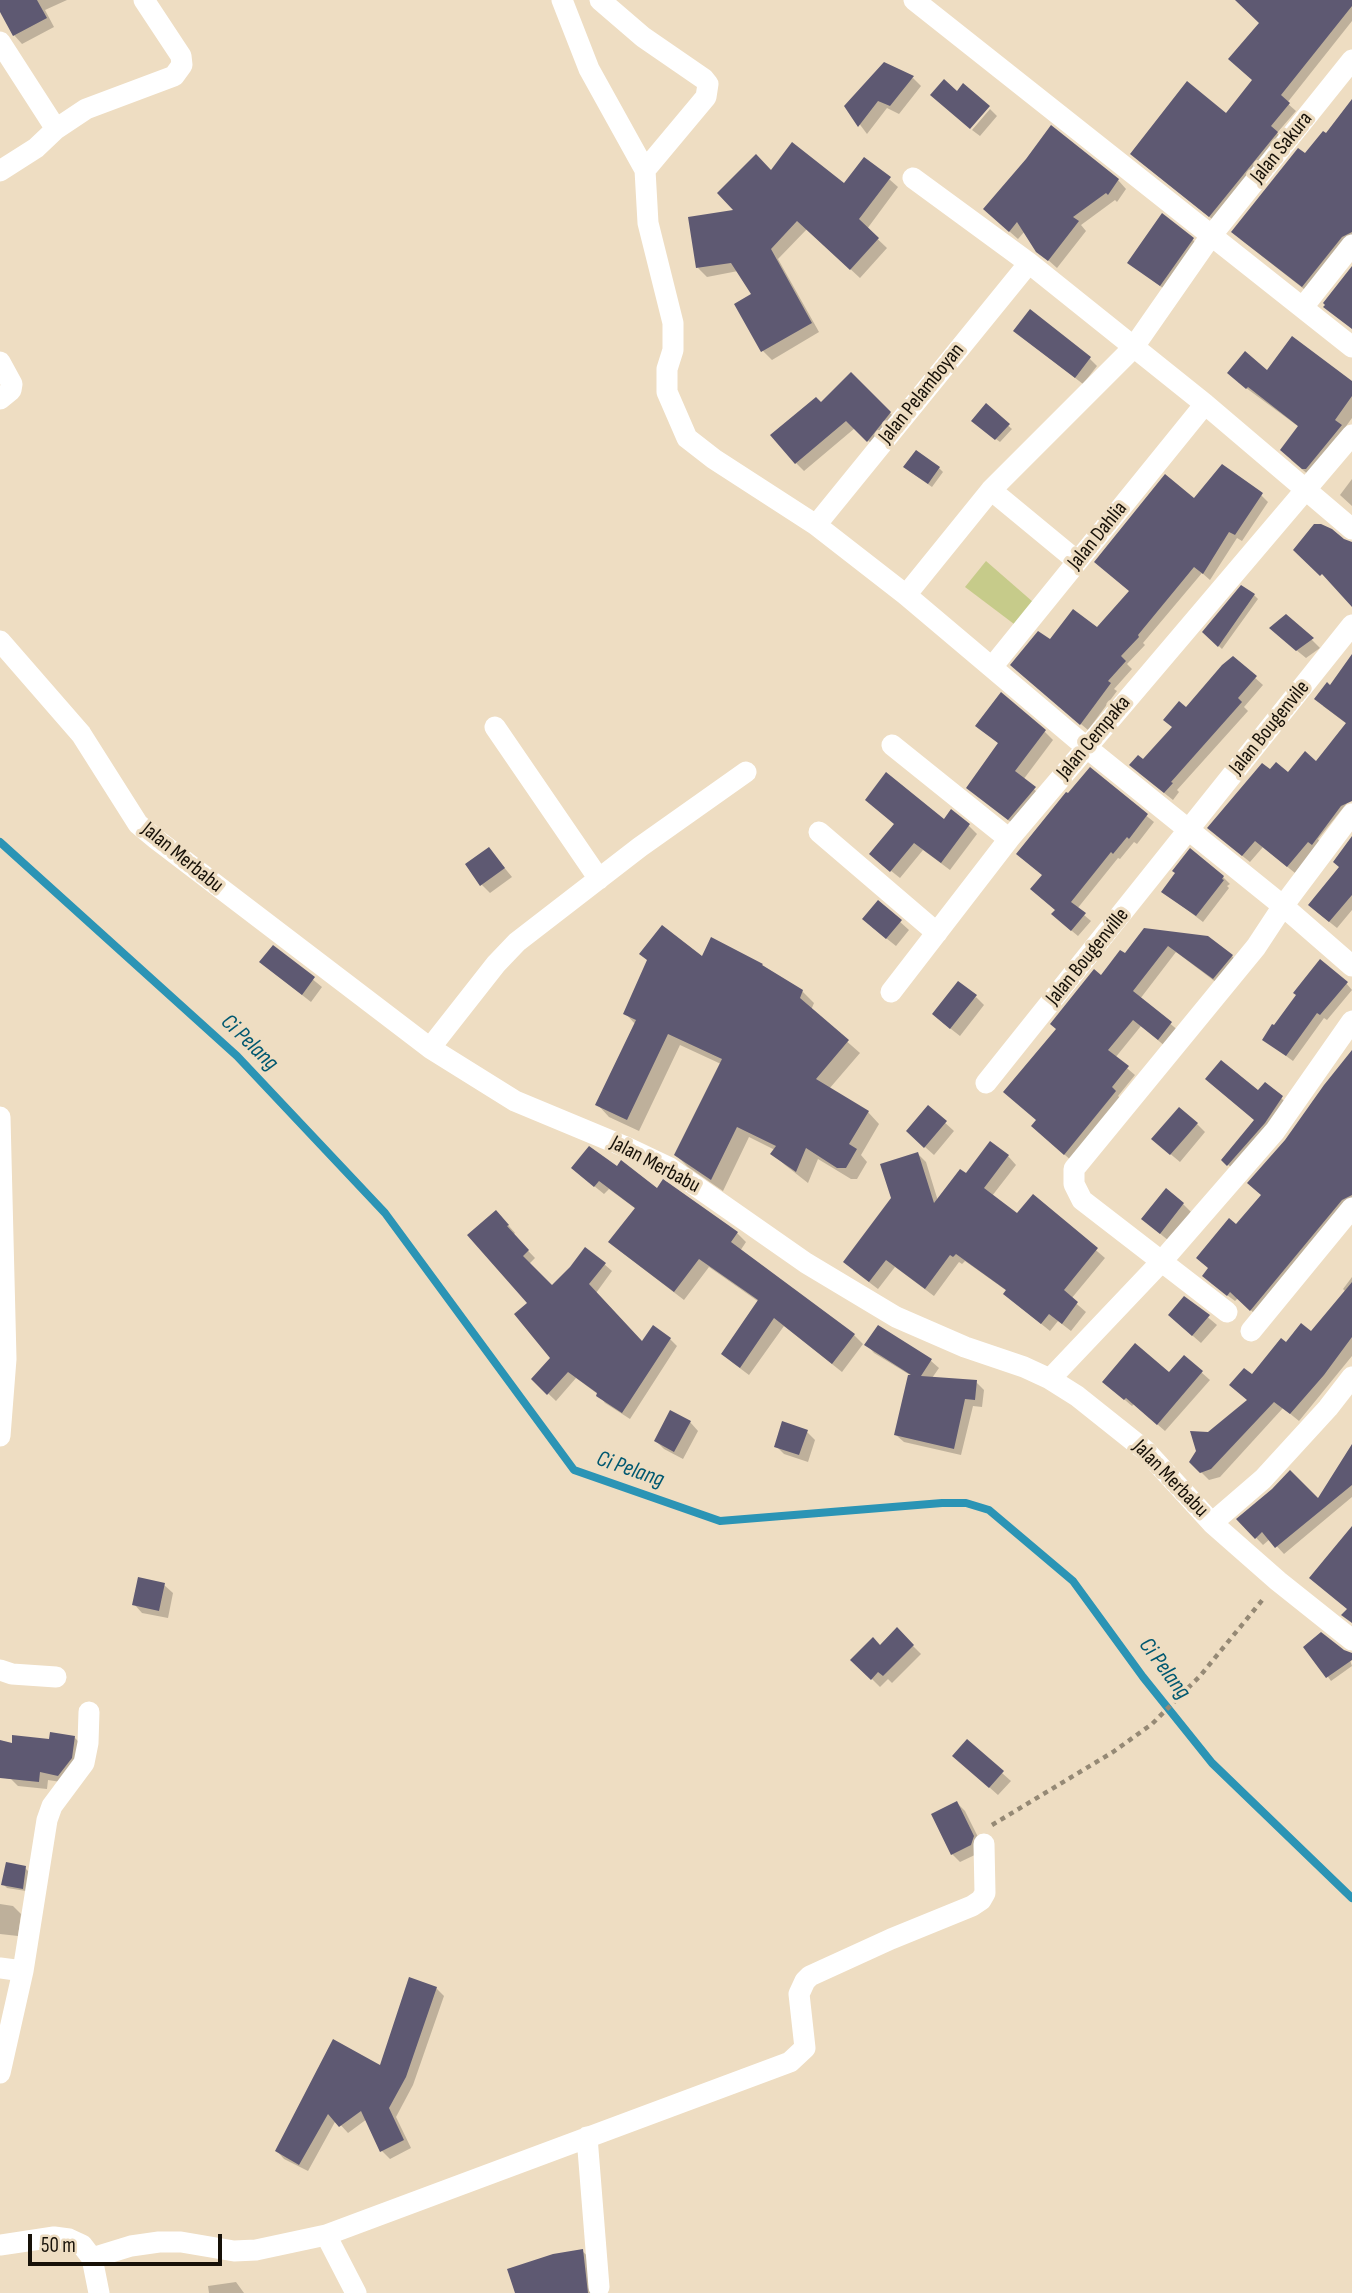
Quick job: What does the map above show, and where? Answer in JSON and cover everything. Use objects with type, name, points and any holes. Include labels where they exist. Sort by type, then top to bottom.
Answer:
[{"type":"street","points":[[0,171],[36,149],[56,129],[86,109],[174,76],[183,65],[172,42],[144,0]]},
{"type":"street","points":[[562,0],[589,69],[645,170],[648,223],[673,323],[673,350],[667,369],[667,392],[688,438],[714,459],[816,525],[906,595],[1352,966]]},
{"type":"street","points":[[600,0],[643,37],[704,79],[708,85],[706,97],[645,170]]},
{"type":"street","points":[[914,0],[1352,348]]},
{"type":"street","points":[[0,41],[56,129]]},
{"type":"street","name":"Jalan Sakura","points":[[906,595],[991,490],[1133,348],[1211,236],[1352,60]]},
{"type":"street","points":[[913,178],[1028,263],[1205,404],[1352,528]]},
{"type":"street","points":[[1303,307],[1352,245]]},
{"type":"street","name":"Jalan Pelamboyan","points":[[816,525],[1028,263]]},
{"type":"street","points":[[0,362],[12,384],[11,390],[0,400]]},
{"type":"street","name":"Jalan Dahlia","points":[[992,667],[1205,404]]},
{"type":"street","name":"Jalan Cempaka","points":[[891,992],[1009,839],[1352,435]]},
{"type":"street","points":[[991,490],[1077,561]]},
{"type":"street","name":"Jalan Bougenvile","points":[[1188,830],[1352,625]]},
{"type":"street","name":"Jalan Merbabu","points":[[0,641],[81,734],[138,824],[430,1048],[515,1101],[670,1168],[806,1263],[896,1317],[965,1347],[1051,1379],[1077,1396],[1146,1451],[1212,1523],[1278,1581],[1352,1640]]},
{"type":"street","points":[[495,727],[599,879]]},
{"type":"street","points":[[892,745],[1009,839]]},
{"type":"street","points":[[430,1048],[496,964],[517,942],[746,772]]},
{"type":"street","points":[[1227,1312],[1082,1200],[1074,1184],[1074,1169],[1256,947],[1283,906],[1352,814]]},
{"type":"street","name":"Jalan Bougenville","points":[[986,1083],[1188,830]]},
{"type":"street","points":[[820,832],[937,933]]},
{"type":"street","points":[[1051,1379],[1162,1261],[1275,1131],[1352,1021]]},
{"type":"street","points":[[0,1118],[6,1359],[0,1436]]},
{"type":"street","points":[[1251,1331],[1352,1208]]},
{"type":"street","points":[[1212,1523],[1263,1479],[1328,1408],[1352,1377]]},
{"type":"street","points":[[0,1670],[12,1674],[56,1676]]},
{"type":"street","points":[[0,2073],[23,1971],[47,1820],[52,1806],[84,1763],[89,1712]]},
{"type":"street","points":[[92,2258],[131,2246],[159,2242],[181,2242],[234,2251],[256,2250],[326,2235],[796,2059],[805,2048],[799,1994],[805,1980],[981,1900],[985,1893],[984,1844]]},
{"type":"street","points":[[0,1968],[23,1971]]},
{"type":"street","points":[[587,2137],[599,2287]]},
{"type":"street","points":[[326,2235],[355,2293]]},
{"type":"street","points":[[0,2245],[54,2237],[69,2239],[82,2245],[92,2258],[99,2293]]},
{"type":"path","points":[[984,1844],[994,1823],[1114,1752],[1152,1724],[1200,1676],[1278,1581]]},
{"type":"green space","points":[[986,561],[1033,602],[1014,624],[965,587]]},
{"type":"building","points":[[0,0],[37,0],[47,18],[13,36],[0,12]]},
{"type":"building","points":[[1235,0],[1352,0],[1352,6],[1281,95],[1290,103],[1271,126],[1278,132],[1209,217],[1130,154],[1187,81],[1226,113],[1252,80],[1228,59],[1259,23]]},
{"type":"building","points":[[884,62],[914,76],[890,106],[878,101],[858,127],[844,106]]},
{"type":"building","points":[[944,79],[957,91],[963,83],[990,106],[970,129],[930,95]]},
{"type":"building","points":[[1352,99],[1352,232],[1342,237],[1302,287],[1231,232],[1298,148],[1305,153],[1323,131],[1326,133]]},
{"type":"building","points":[[1051,125],[1119,179],[1108,195],[1106,193],[1073,217],[1079,221],[1048,261],[1036,252],[1017,222],[1009,232],[983,209]]},
{"type":"building","points":[[792,142],[844,183],[864,157],[891,177],[859,219],[879,238],[850,270],[797,221],[771,249],[812,323],[761,352],[734,304],[751,294],[731,263],[696,268],[688,217],[733,210],[717,193],[756,154],[771,170]]},
{"type":"building","points":[[1162,213],[1194,238],[1160,286],[1127,263]]},
{"type":"building","points":[[1352,266],[1352,329],[1323,307],[1323,303]]},
{"type":"building","points":[[1030,309],[1091,357],[1075,378],[1013,331]]},
{"type":"building","points":[[1292,336],[1352,381],[1352,396],[1335,420],[1342,425],[1306,469],[1302,469],[1280,450],[1298,426],[1227,373],[1245,351],[1267,370]]},
{"type":"building","points":[[851,372],[891,412],[867,442],[846,421],[795,464],[770,435],[816,397],[821,402]]},
{"type":"building","points":[[986,403],[1010,424],[995,440],[971,421]]},
{"type":"building","points":[[916,450],[940,467],[928,484],[903,467]]},
{"type":"building","points":[[1222,464],[1263,493],[1235,535],[1229,532],[1203,574],[1194,567],[1121,656],[1126,661],[1108,681],[1111,683],[1080,725],[1010,665],[1038,631],[1050,639],[1073,609],[1097,627],[1129,591],[1094,562],[1165,474],[1194,498]]},
{"type":"building","points":[[1314,524],[1332,529],[1352,542],[1352,607],[1322,574],[1320,576],[1293,550]]},
{"type":"building","points":[[1241,585],[1255,594],[1218,647],[1202,632]]},
{"type":"building","points":[[1286,614],[1314,638],[1296,651],[1269,628]]},
{"type":"building","points":[[1352,654],[1352,801],[1341,806],[1312,845],[1308,842],[1287,867],[1255,841],[1242,856],[1207,828],[1262,763],[1270,769],[1276,762],[1288,772],[1305,751],[1316,761],[1346,723],[1314,699],[1327,682],[1330,685]]},
{"type":"building","points":[[1233,656],[1257,676],[1238,698],[1242,702],[1164,793],[1129,765],[1138,755],[1143,759],[1172,727],[1163,720],[1179,701],[1186,707]]},
{"type":"building","points":[[1001,692],[1046,730],[1015,771],[1036,787],[1008,820],[966,788],[998,743],[975,726]]},
{"type":"building","points":[[1090,767],[1148,814],[1129,839],[1127,837],[1113,854],[1111,852],[1071,902],[1086,913],[1071,931],[1051,914],[1055,910],[1030,889],[1042,875],[1016,854]]},
{"type":"building","points":[[886,772],[944,819],[951,809],[970,824],[941,863],[914,843],[890,872],[869,854],[894,824],[865,800]]},
{"type":"building","points":[[1352,836],[1352,895],[1329,922],[1308,905],[1339,867],[1333,862]]},
{"type":"building","points":[[489,847],[505,868],[480,886],[465,864]]},
{"type":"building","points":[[1190,848],[1224,876],[1224,880],[1196,916],[1161,892],[1175,873],[1172,871]]},
{"type":"building","points":[[878,900],[902,920],[886,939],[862,919]]},
{"type":"building","points":[[662,925],[702,956],[711,937],[763,964],[803,990],[800,998],[849,1040],[816,1079],[869,1111],[849,1144],[857,1149],[846,1168],[837,1168],[806,1148],[796,1172],[770,1154],[776,1146],[737,1127],[711,1180],[674,1155],[722,1059],[668,1034],[627,1120],[595,1105],[636,1020],[623,1014],[647,960],[639,954]]},
{"type":"building","points":[[1144,928],[1208,936],[1233,955],[1213,979],[1168,946],[1133,991],[1172,1022],[1158,1040],[1133,1020],[1108,1050],[1129,1066],[1112,1087],[1116,1091],[1064,1155],[1031,1126],[1036,1120],[1003,1092],[1056,1029],[1050,1024],[1094,969],[1101,975],[1120,950],[1125,953]]},
{"type":"building","points":[[273,945],[315,977],[302,995],[259,962]]},
{"type":"building","points":[[1320,959],[1348,982],[1320,1015],[1317,1013],[1286,1056],[1262,1040],[1296,995],[1293,993]]},
{"type":"building","points":[[958,981],[977,995],[950,1029],[932,1014]]},
{"type":"building","points":[[1352,1050],[1352,1195],[1342,1200],[1250,1311],[1230,1292],[1227,1296],[1202,1276],[1208,1268],[1196,1258],[1229,1218],[1236,1224],[1261,1195],[1247,1183],[1285,1140]]},
{"type":"building","points":[[1221,1060],[1258,1090],[1265,1082],[1283,1096],[1265,1123],[1227,1166],[1221,1160],[1254,1120],[1205,1079]]},
{"type":"building","points":[[928,1105],[947,1121],[924,1148],[906,1131]]},
{"type":"building","points":[[1179,1107],[1198,1123],[1170,1155],[1151,1139]]},
{"type":"building","points":[[990,1141],[1009,1155],[984,1188],[1017,1213],[1033,1194],[1098,1248],[1064,1290],[1078,1302],[1062,1324],[1049,1314],[1041,1324],[1003,1294],[1006,1290],[956,1254],[953,1257],[950,1255],[925,1289],[886,1260],[869,1282],[843,1262],[891,1198],[880,1164],[918,1152],[934,1203],[960,1169],[966,1173]]},
{"type":"building","points":[[589,1146],[617,1166],[621,1160],[657,1188],[663,1179],[738,1232],[731,1242],[855,1334],[832,1364],[774,1318],[740,1368],[721,1354],[758,1300],[699,1259],[674,1292],[608,1242],[635,1208],[599,1181],[594,1187],[571,1168]]},
{"type":"building","points":[[1166,1188],[1184,1203],[1160,1234],[1141,1219]]},
{"type":"building","points":[[496,1210],[529,1250],[523,1256],[552,1285],[585,1247],[606,1263],[589,1284],[642,1341],[653,1325],[671,1338],[622,1413],[596,1396],[597,1393],[568,1372],[547,1395],[531,1379],[550,1358],[514,1314],[527,1303],[467,1235]]},
{"type":"building","points":[[1352,1282],[1352,1337],[1324,1375],[1290,1414],[1274,1402],[1211,1469],[1200,1473],[1189,1462],[1196,1451],[1190,1431],[1208,1432],[1247,1400],[1229,1385],[1244,1368],[1252,1374],[1281,1338],[1286,1342],[1301,1323],[1311,1331]]},
{"type":"building","points":[[1184,1296],[1210,1315],[1192,1336],[1168,1315]]},
{"type":"building","points":[[878,1325],[932,1359],[921,1376],[977,1380],[975,1400],[965,1399],[954,1449],[894,1435],[908,1375],[911,1375],[864,1345]]},
{"type":"building","points":[[1135,1343],[1169,1372],[1184,1355],[1203,1371],[1157,1425],[1126,1398],[1124,1400],[1102,1382]]},
{"type":"building","points":[[670,1410],[691,1421],[674,1452],[654,1441]]},
{"type":"building","points":[[782,1421],[808,1430],[799,1455],[774,1447]]},
{"type":"building","points":[[1352,1444],[1352,1485],[1275,1548],[1262,1532],[1255,1539],[1236,1519],[1290,1470],[1318,1498]]},
{"type":"building","points":[[1352,1526],[1352,1623],[1341,1615],[1347,1609],[1309,1578]]},
{"type":"building","points":[[138,1577],[165,1583],[159,1611],[132,1605]]},
{"type":"building","points":[[897,1627],[914,1645],[883,1676],[878,1672],[871,1680],[850,1660],[873,1637],[880,1645]]},
{"type":"building","points":[[1321,1632],[1352,1653],[1352,1660],[1326,1678],[1303,1647]]},
{"type":"building","points":[[50,1732],[75,1736],[72,1758],[58,1776],[40,1772],[39,1782],[0,1778],[0,1740],[12,1743],[12,1735],[49,1739]]},
{"type":"building","points":[[967,1739],[1004,1771],[989,1788],[952,1756]]},
{"type":"building","points":[[957,1801],[974,1836],[971,1845],[951,1855],[931,1814]]},
{"type":"building","points":[[6,1862],[26,1866],[23,1889],[1,1885]]},
{"type":"building","points":[[409,1977],[437,1987],[406,2077],[389,2108],[404,2140],[380,2152],[361,2111],[339,2127],[328,2114],[299,2165],[275,2151],[333,2039],[380,2065]]},
{"type":"building","points":[[583,2249],[588,2293],[515,2293],[507,2269],[553,2254]]},
{"type":"waterway","name":"Ci Pelang","points":[[0,842],[237,1056],[385,1213],[574,1470],[720,1521],[942,1503],[966,1503],[989,1510],[1073,1581],[1143,1677],[1212,1763],[1352,1898]]}]
